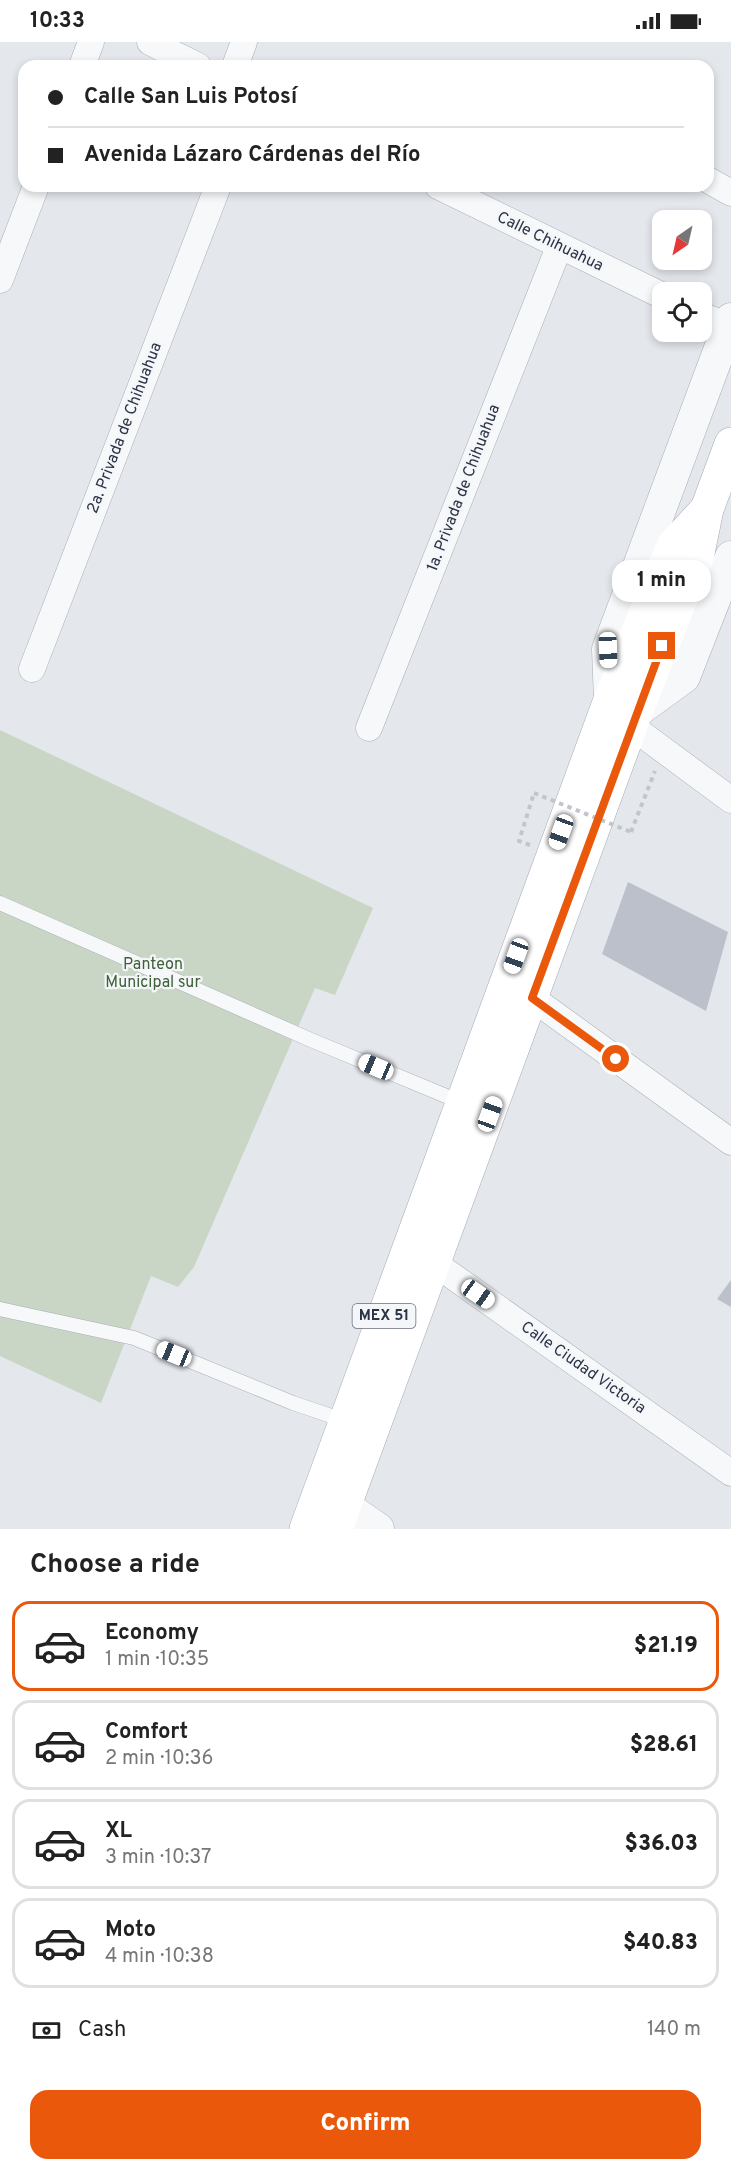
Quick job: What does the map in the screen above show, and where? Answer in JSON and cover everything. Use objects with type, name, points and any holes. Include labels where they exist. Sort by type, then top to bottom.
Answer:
[{"type":"main road","name":"MEX 51","points":[[306,1529],[346,1421],[476,1108],[625,713],[697,558],[707,509],[731,444]]},
{"type":"main road","name":"MEX 51","points":[[340,1518],[434,1263],[476,1108],[532,998],[625,713]]},
{"type":"street","points":[[84,60],[91,42]]},
{"type":"street","points":[[150,42],[186,60]]},
{"type":"street","points":[[237,60],[244,42]]},
{"type":"street","points":[[714,183],[731,193]]},
{"type":"street","points":[[0,280],[34,192]]},
{"type":"street","name":"2a. Privada de Chihuahua","points":[[32,669],[216,192]]},
{"type":"street","name":"Calle Chihuahua","points":[[450,192],[652,291]]},
{"type":"street","name":"1a. Privada de Chihuahua","points":[[369,728],[559,247]]},
{"type":"street","points":[[720,320],[608,650],[625,713],[663,751],[731,800]]},
{"type":"street","points":[[625,713],[684,677],[731,557]]},
{"type":"street","points":[[532,998],[731,1142]]},
{"type":"street","name":"Calle Ciudad Victoria","points":[[434,1263],[731,1473]]},
{"type":"street","points":[[340,1518],[378,1529]]},
{"type":"lane","points":[[0,903],[300,1035],[476,1108]]},
{"type":"lane","points":[[0,1309],[134,1338],[293,1403],[346,1421]]},
{"type":"path","points":[[519,841],[534,793],[630,832],[663,751]]},
{"type":"green space","name":"Panteon Municipal sur","points":[[0,730],[373,908],[335,995],[315,988],[194,1267],[178,1287],[151,1276],[101,1403],[0,1356]]},
{"type":"building","points":[[628,882],[728,932],[706,1011],[602,954]]},
{"type":"building","points":[[731,1280],[731,1307],[717,1299]]},
{"type":"route","points":[[616,1059],[532,998],[662,646]]}]
